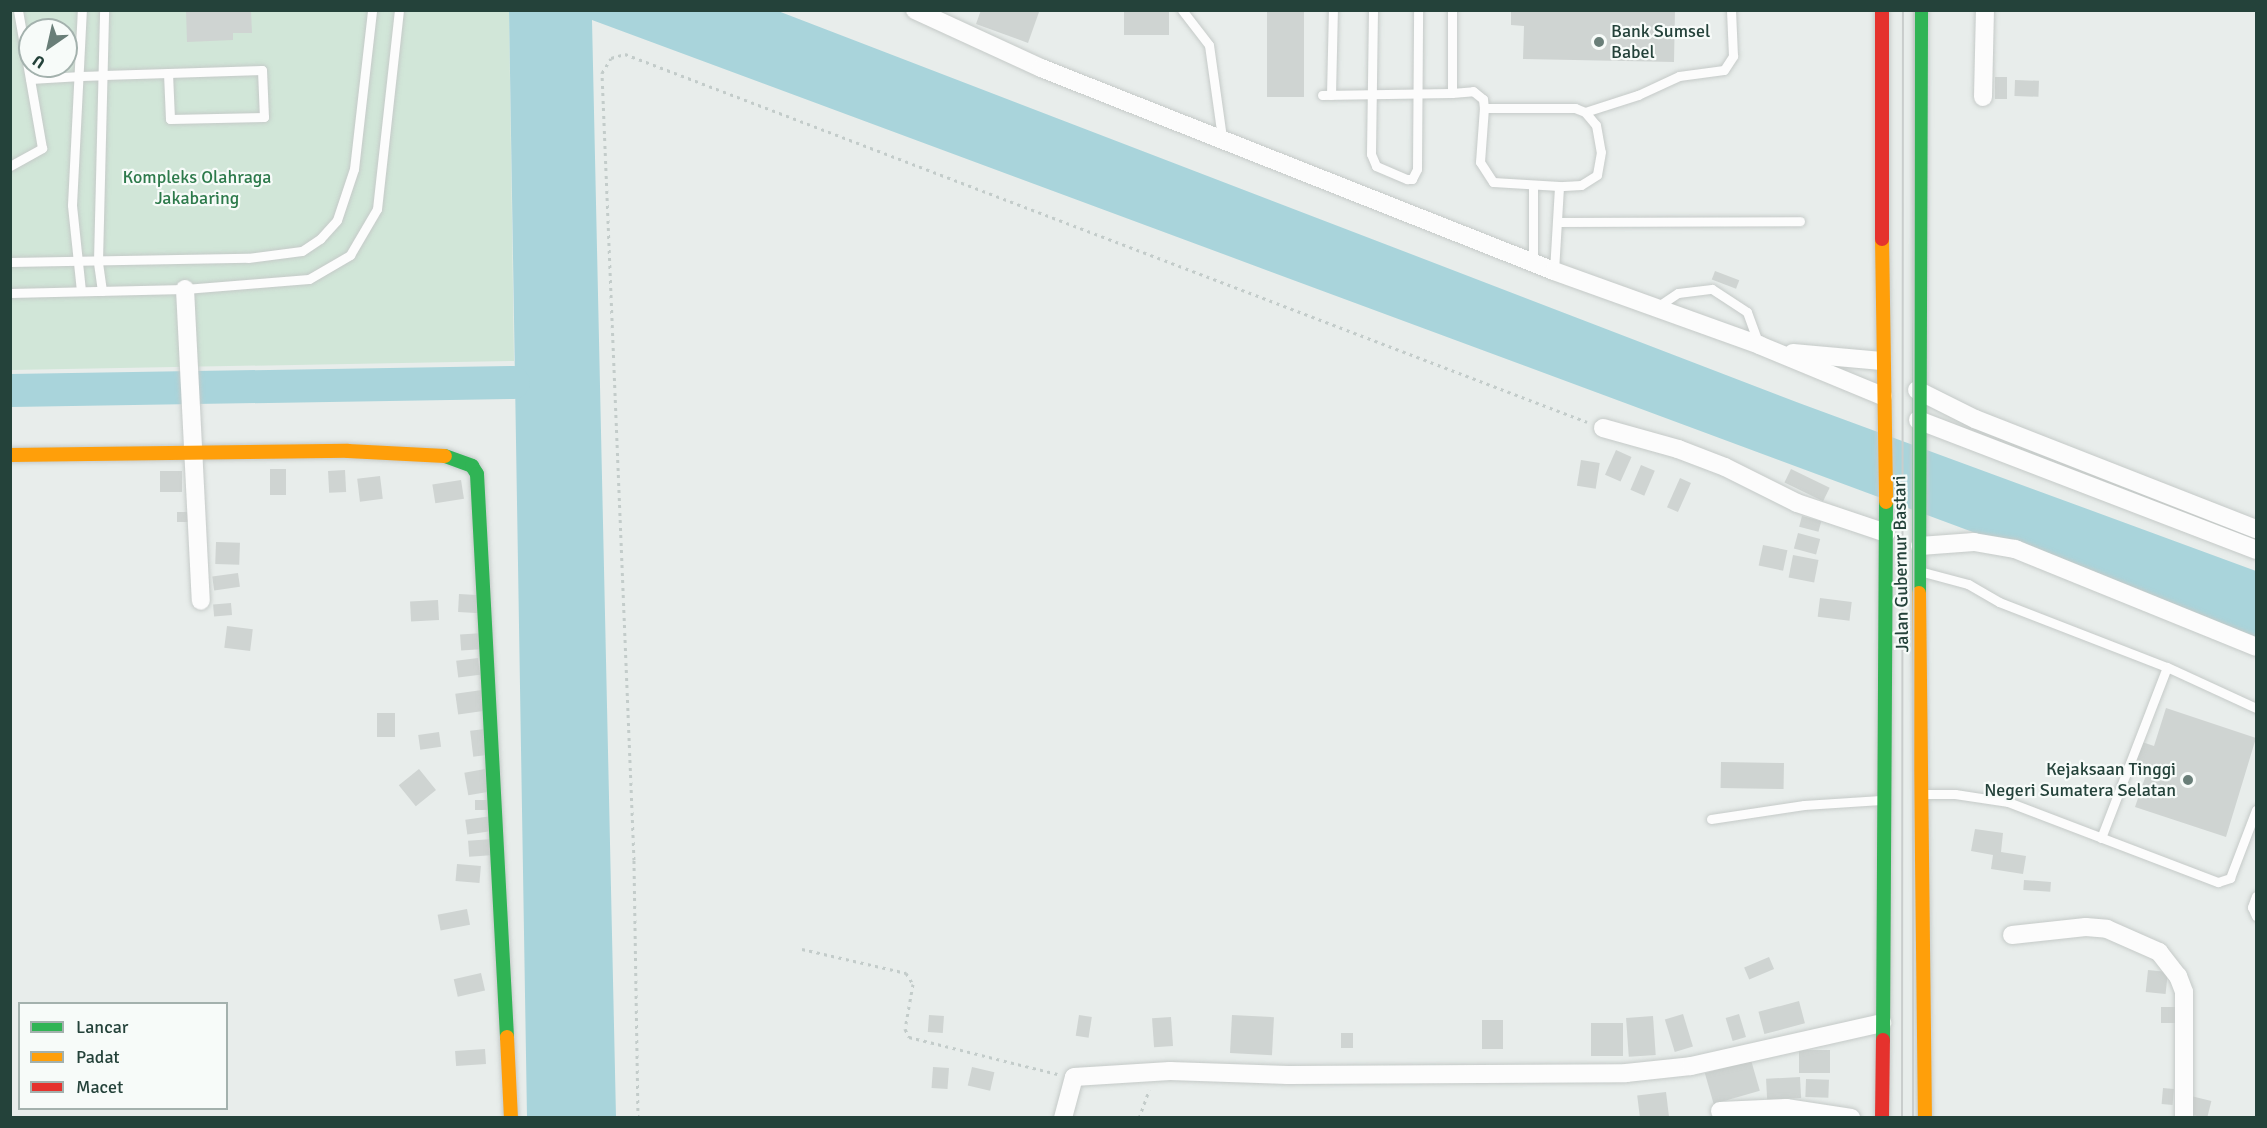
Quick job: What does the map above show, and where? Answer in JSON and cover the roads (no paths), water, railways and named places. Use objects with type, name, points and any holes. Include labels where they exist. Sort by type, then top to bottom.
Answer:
[{"type":"main road","name":"Jalan Gubernur Bastari","points":[[1882,10],[1882,361],[1886,507],[1882,1118]]},
{"type":"main road","name":"Jalan Gubernur Bastari","points":[[1921,10],[1917,442],[1920,519],[1925,1118]]},
{"type":"main road","points":[[10,455],[348,451],[454,456],[477,474],[508,1023],[511,1118]]},
{"type":"street","points":[[915,10],[1041,68],[1533,263],[1768,348],[1883,396]]},
{"type":"street","points":[[1983,97],[1985,10]]},
{"type":"street","points":[[185,289],[201,601]]},
{"type":"street","points":[[1768,348],[1882,361]]},
{"type":"street","points":[[1917,390],[1975,419],[2256,529]]},
{"type":"street","points":[[1918,420],[2256,550]]},
{"type":"street","points":[[1603,428],[1678,449],[1725,467],[1797,503],[1886,533]]},
{"type":"street","points":[[1920,546],[1974,542],[2015,549],[2256,647]]},
{"type":"street","points":[[2012,935],[2086,927],[2106,929],[2159,952],[2178,976],[2184,992],[2184,1118]]},
{"type":"street","points":[[1063,1118],[1074,1077],[1156,1072],[1288,1076],[1626,1073],[1691,1066],[1882,1023]]},
{"type":"street","points":[[1720,1111],[1786,1108],[1851,1118]]},
{"type":"lane","points":[[10,166],[42,148],[18,10]]},
{"type":"lane","points":[[81,291],[72,205],[81,76],[82,10]]},
{"type":"lane","points":[[102,291],[98,261],[104,10]]},
{"type":"lane","points":[[10,262],[248,258],[302,251],[320,239],[337,220],[354,170],[372,10]]},
{"type":"lane","points":[[10,293],[185,289],[309,279],[350,255],[377,209],[399,10]]},
{"type":"lane","points":[[1182,10],[1209,45],[1222,138]]},
{"type":"lane","points":[[1333,10],[1326,95],[1473,91],[1483,99],[1484,108],[1481,169],[1493,182],[1533,186],[1581,185],[1597,175],[1601,152],[1596,125],[1585,112],[1575,108],[1484,108]]},
{"type":"lane","points":[[1373,10],[1374,161],[1382,170],[1407,179],[1412,178],[1417,169],[1418,10]]},
{"type":"lane","points":[[1452,10],[1452,93]]},
{"type":"lane","points":[[1585,112],[1638,95],[1679,75],[1724,70],[1733,56],[1731,10]]},
{"type":"lane","points":[[30,79],[104,75],[262,70],[264,117],[170,119],[168,73]]},
{"type":"lane","points":[[1533,186],[1533,263]]},
{"type":"lane","points":[[1554,271],[1559,186]]},
{"type":"lane","points":[[1557,222],[1800,221]]},
{"type":"lane","points":[[1657,307],[1678,293],[1712,289],[1747,312],[1768,348]]},
{"type":"lane","points":[[1920,571],[1968,584],[2000,602],[2167,667],[2256,708]]},
{"type":"lane","points":[[2101,838],[2167,667]]},
{"type":"lane","points":[[1921,794],[1955,794],[2008,802],[2203,879],[2226,881],[2230,878],[2256,810]]},
{"type":"lane","points":[[1711,819],[1804,805],[1883,800]]},
{"type":"lane","points":[[2256,896],[2252,907],[2256,916]]},
{"type":"water","points":[[509,11],[778,11],[1799,403],[2256,571],[2256,637],[592,20],[616,1117],[527,1117]]},
{"type":"waterway","points":[[10,390],[513,382]]},
{"type":"tram line","points":[[1902,1118],[1903,10]]},
{"type":"tram line","points":[[1913,1118],[1914,10]]},
{"type":"place","name":"Bank Sumsel Babel","points":[[1599,42]]},
{"type":"place","name":"Kejaksaan Tinggi Negeri Sumatera Selatan","points":[[2188,780]]},
{"type":"park label","name":"Kompleks Olahraga Jakabaring","points":[[197,188]]}]
